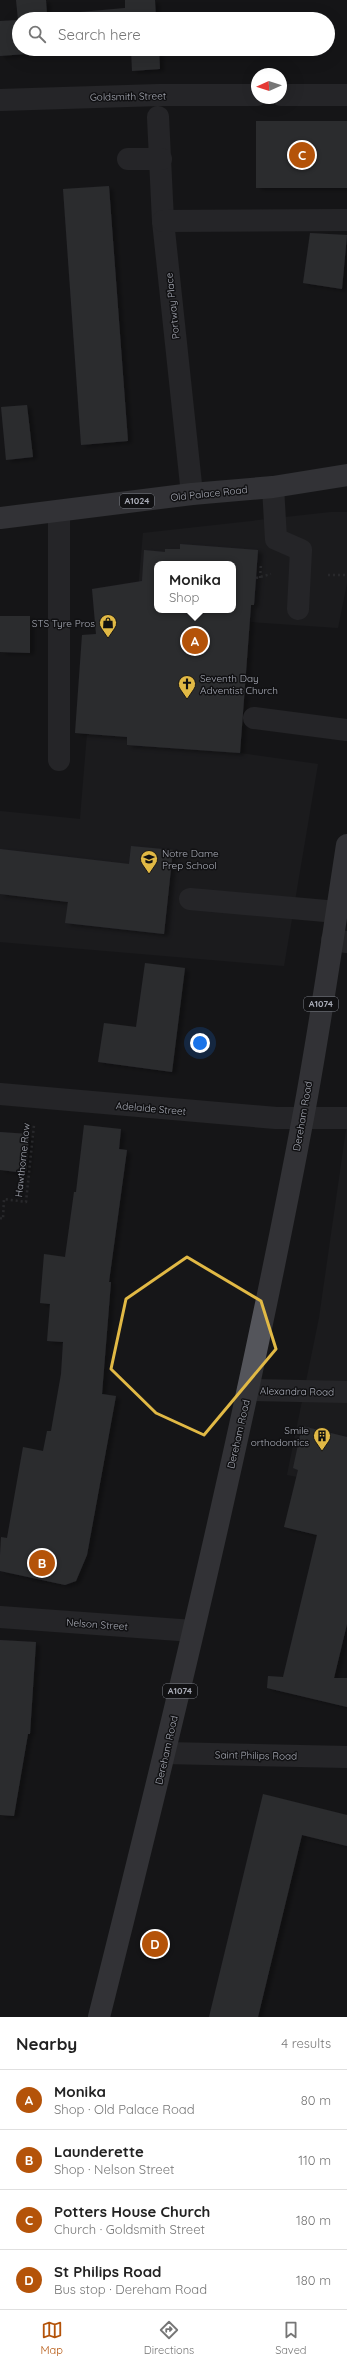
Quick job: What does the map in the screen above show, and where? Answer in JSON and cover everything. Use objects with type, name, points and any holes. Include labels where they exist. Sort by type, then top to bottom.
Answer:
[{"type":"main road","name":"Old Palace Road","points":[[0,518],[192,494],[274,487],[347,476]]},
{"type":"main road","name":"Dereham Road","points":[[100,2017],[166,1753],[248,1390],[339,941],[337,912],[347,845]]},
{"type":"street","name":"Goldsmith Street","points":[[0,100],[159,95],[251,95]]},
{"type":"street","points":[[287,95],[347,95]]},
{"type":"street","name":"Portway Place","points":[[158,117],[163,222],[192,494]]},
{"type":"street","points":[[128,159],[161,159]]},
{"type":"street","points":[[163,222],[347,220]]},
{"type":"street","points":[[274,487],[276,539],[301,550],[298,609]]},
{"type":"street","points":[[59,511],[59,760]]},
{"type":"street","points":[[254,718],[347,730]]},
{"type":"street","points":[[190,899],[337,912]]},
{"type":"street","name":"Adelaide Street","points":[[0,1094],[276,1118],[347,1118]]},
{"type":"street","name":"Alexandra Road","points":[[248,1390],[347,1392]]},
{"type":"street","name":"Nelson Street","points":[[0,1617],[193,1631]]},
{"type":"street","name":"Saint Philips Road","points":[[166,1753],[347,1757]]},
{"type":"path","name":"Hawthorne Row","points":[[0,1218],[3,1219],[4,1199],[26,1202],[36,1098]]},
{"type":"highlighted area","points":[[187,1257],[261,1301],[276,1349],[204,1435],[156,1413],[111,1369],[126,1299]]},
{"type":"shaded area","points":[[331,512],[347,512],[347,583],[338,628],[136,614],[143,533]]},
{"type":"shaded area","name":"Notre Dame Prep School","points":[[87,734],[127,737],[127,745],[240,753],[318,764],[284,966],[0,942],[0,811],[80,819]]},
{"type":"shaded area","points":[[347,1123],[347,1486],[287,1475],[319,1318]]},
{"type":"building","points":[[16,0],[46,0],[47,12],[17,12]]},
{"type":"building","points":[[125,0],[155,0],[156,12],[80,12],[125,8]]},
{"type":"building","points":[[12,20],[12,55],[0,56],[0,21]]},
{"type":"building","points":[[131,56],[159,56],[160,69],[132,71]]},
{"type":"building","points":[[256,121],[347,121],[347,188],[256,188]]},
{"type":"building","points":[[109,186],[128,441],[81,445],[63,189]]},
{"type":"building","points":[[310,233],[347,235],[342,289],[303,283]]},
{"type":"building","points":[[27,405],[33,457],[6,460],[1,407]]},
{"type":"building","points":[[180,544],[258,550],[254,605],[251,605],[240,753],[127,745],[127,737],[75,733],[82,635],[96,634],[92,589],[142,581],[144,550],[165,552],[165,549],[180,549]]},
{"type":"building","points":[[0,616],[30,616],[30,653],[0,652]]},
{"type":"building","points":[[131,846],[173,850],[164,934],[65,923],[68,902],[0,894],[0,849],[129,864]]},
{"type":"building","points":[[145,963],[185,968],[172,1072],[98,1062],[104,1023],[136,1027]]},
{"type":"building","points":[[84,1125],[121,1129],[119,1149],[127,1150],[109,1282],[111,1282],[102,1394],[116,1396],[87,1555],[76,1581],[65,1585],[0,1571],[0,1555],[1,1537],[7,1538],[23,1447],[43,1451],[47,1431],[51,1431],[61,1374],[63,1342],[47,1341],[50,1304],[40,1303],[44,1254],[65,1257],[74,1192],[76,1192]]},
{"type":"building","points":[[0,1132],[29,1134],[26,1173],[0,1170]]},
{"type":"building","points":[[302,1426],[347,1437],[347,1624],[334,1678],[347,1678],[347,1707],[267,1688],[268,1676],[283,1677],[317,1535],[284,1527],[298,1470],[293,1468]]},
{"type":"building","points":[[0,1640],[36,1642],[30,1734],[28,1734],[14,1816],[0,1815]]},
{"type":"building","points":[[263,1794],[347,1815],[347,1846],[302,1835],[258,2017],[209,2017]]},
{"type":"place","name":"Potters House Church","points":[[302,155]]},
{"type":"place","name":"STS Tyre Pros","points":[[108,638]]},
{"type":"place","name":"Monika","points":[[195,641]]},
{"type":"place","name":"Seventh Day Adventist Church","points":[[187,699]]},
{"type":"place","name":"Notre Dame Prep School","points":[[149,874]]},
{"type":"place","name":"Smile orthodontics","points":[[322,1451]]},
{"type":"place","name":"Launderette","points":[[42,1563]]},
{"type":"place","name":"St Philips Road","points":[[155,1944]]}]
